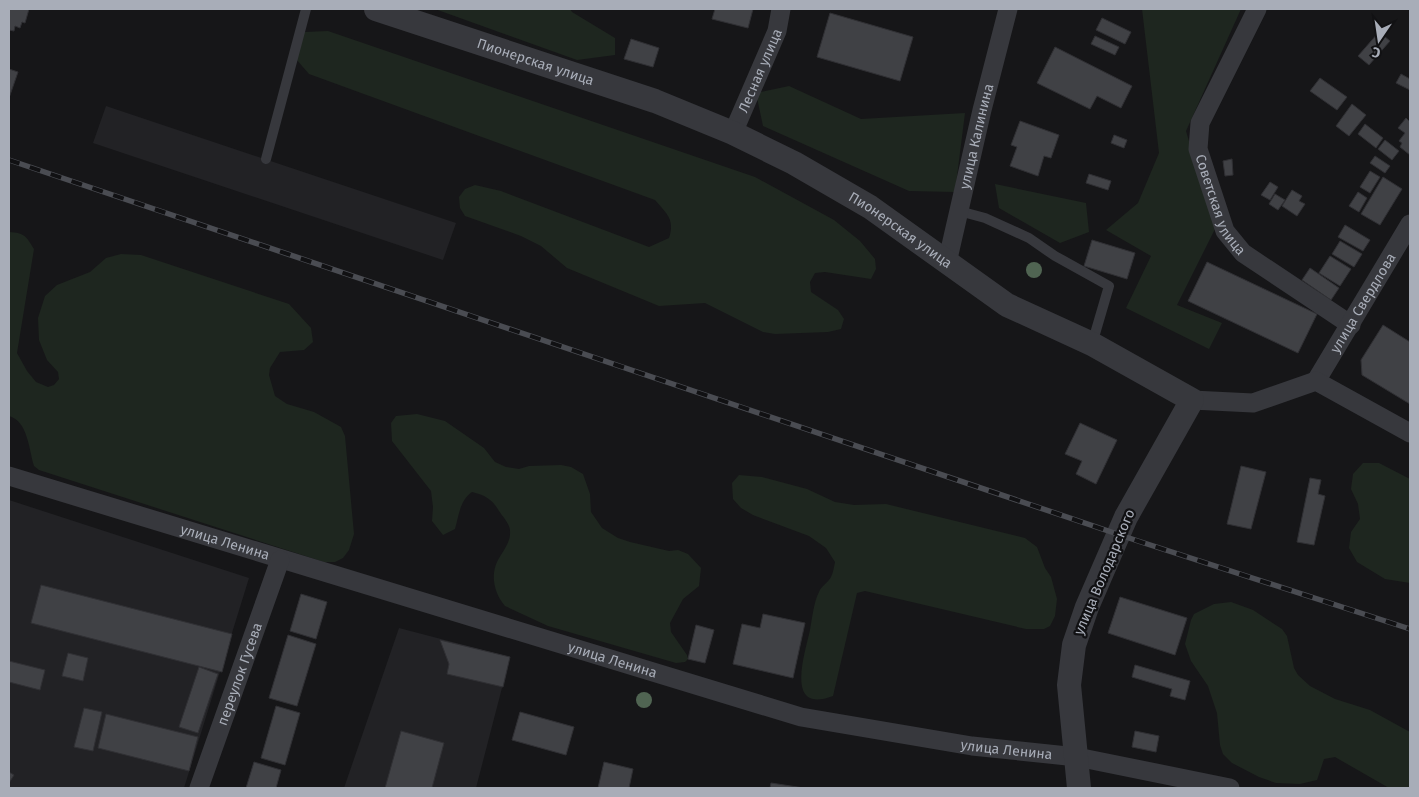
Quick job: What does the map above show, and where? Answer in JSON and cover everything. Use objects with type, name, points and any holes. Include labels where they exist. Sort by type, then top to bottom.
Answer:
[{"type":"street","name":"Пионерская улица","points":[[376,9],[655,101],[733,133],[794,163],[870,206],[1007,305],[1092,344],[1192,400],[1253,404],[1316,381]]},
{"type":"street","name":"Лесная улица","points":[[733,133],[777,31],[781,9]]},
{"type":"street","name":"улица Калинина","points":[[947,263],[982,110],[1008,9]]},
{"type":"street","name":"Советская улица","points":[[1257,9],[1200,123],[1198,149],[1225,231],[1244,253],[1351,325]]},
{"type":"street","name":"улица Свердлова","points":[[1316,381],[1410,224]]},
{"type":"street","points":[[1316,381],[1410,433]]},
{"type":"street","name":"улица Володарского","points":[[1079,788],[1069,685],[1074,645],[1086,607],[1129,510],[1192,400]]},
{"type":"street","name":"улица Ленина","points":[[9,476],[801,717],[972,746],[1077,757],[1230,788]]},
{"type":"street","name":"переулок Гусева","points":[[199,788],[280,560]]},
{"type":"lane","points":[[266,159],[306,9]]},
{"type":"lane","points":[[959,211],[985,218],[1030,238],[1055,256],[1109,286],[1092,344]]},
{"type":"shaded area","points":[[435,9],[570,9],[615,38],[615,55],[577,60]]},
{"type":"shaded area","points":[[1142,9],[1241,9],[1186,131],[1215,229],[1177,305],[1222,323],[1209,349],[1126,308],[1151,256],[1106,230],[1138,203],[1159,153]]},
{"type":"shaded area","points":[[328,31],[755,177],[834,220],[860,241],[875,259],[876,269],[871,279],[825,272],[815,273],[810,282],[811,292],[838,310],[844,319],[841,329],[828,332],[775,334],[763,332],[705,303],[659,306],[567,268],[541,246],[521,236],[465,216],[460,208],[459,197],[465,189],[475,185],[501,191],[649,247],[669,238],[671,226],[669,217],[655,200],[309,74],[296,59],[298,38],[305,32]]},
{"type":"shaded area","points":[[789,86],[861,119],[965,113],[955,192],[909,191],[763,126],[756,93]]},
{"type":"shaded area","points":[[106,106],[456,223],[443,260],[93,143]]},
{"type":"shaded area","points":[[995,184],[1086,203],[1089,232],[1060,243],[999,208]]},
{"type":"shaded area","points":[[9,232],[19,233],[24,236],[34,249],[17,353],[36,382],[48,387],[54,385],[59,379],[58,372],[47,360],[39,340],[38,318],[45,296],[57,285],[90,272],[106,258],[121,254],[141,255],[289,304],[311,328],[313,342],[304,350],[280,352],[270,368],[269,375],[275,396],[287,404],[314,412],[341,427],[345,436],[354,534],[349,550],[343,558],[335,562],[324,562],[39,470],[34,466],[24,430],[15,419],[9,416]]},
{"type":"shaded area","points":[[417,414],[445,421],[484,448],[495,462],[506,467],[519,469],[529,466],[561,465],[571,467],[583,474],[590,494],[591,512],[602,528],[618,538],[630,542],[669,551],[678,550],[688,554],[701,568],[699,586],[683,599],[670,623],[671,632],[688,659],[685,662],[676,663],[548,626],[505,606],[494,584],[494,572],[509,539],[509,526],[491,501],[484,496],[472,492],[462,504],[455,529],[443,535],[432,521],[431,491],[392,441],[391,423],[396,416]]},
{"type":"shaded area","points":[[1363,463],[1379,463],[1410,479],[1410,583],[1385,579],[1357,562],[1349,548],[1351,532],[1360,519],[1358,504],[1351,489],[1353,474]]},
{"type":"shaded area","points":[[739,475],[762,477],[807,489],[835,502],[854,505],[886,504],[1025,538],[1037,547],[1045,568],[1051,577],[1057,599],[1055,616],[1050,626],[1044,629],[1026,629],[865,591],[857,593],[833,696],[818,700],[808,697],[803,690],[801,679],[813,610],[820,590],[831,577],[835,562],[826,548],[809,536],[753,515],[741,508],[733,499],[732,483]]},
{"type":"shaded area","points":[[9,500],[249,578],[184,788],[9,788]]},
{"type":"shaded area","points":[[1231,602],[1253,610],[1282,629],[1287,636],[1294,668],[1298,675],[1310,686],[1335,699],[1370,710],[1410,732],[1410,788],[1389,788],[1335,757],[1324,759],[1317,780],[1300,784],[1276,783],[1259,777],[1232,763],[1223,754],[1220,745],[1217,713],[1208,686],[1191,661],[1185,644],[1194,614],[1214,604]]},
{"type":"shaded area","points":[[399,628],[510,657],[476,788],[344,788]]},
{"type":"building","points":[[9,9],[29,9],[25,23],[22,22],[20,28],[15,26],[14,31],[9,30]]},
{"type":"building","points":[[715,9],[753,9],[748,28],[712,19]]},
{"type":"building","points":[[830,13],[913,37],[900,81],[817,57]]},
{"type":"building","points":[[1102,18],[1131,32],[1125,44],[1096,30]]},
{"type":"building","points":[[1379,32],[1390,41],[1369,65],[1358,56]]},
{"type":"building","points":[[1095,36],[1119,47],[1115,55],[1091,44]]},
{"type":"building","points":[[631,39],[659,48],[653,67],[624,59]]},
{"type":"building","points":[[1055,47],[1132,86],[1121,108],[1097,96],[1090,109],[1037,83]]},
{"type":"building","points":[[9,69],[18,72],[9,98]]},
{"type":"building","points":[[1401,74],[1410,79],[1410,90],[1396,83]]},
{"type":"building","points":[[1320,78],[1347,97],[1337,110],[1310,91]]},
{"type":"building","points":[[1352,104],[1366,115],[1349,136],[1336,126]]},
{"type":"building","points":[[1406,118],[1410,122],[1410,155],[1400,147],[1402,143],[1399,141],[1405,133],[1398,128]]},
{"type":"building","points":[[1020,121],[1059,135],[1051,158],[1044,156],[1038,176],[1010,166],[1017,147],[1011,145]]},
{"type":"building","points":[[1365,124],[1383,138],[1376,148],[1358,134]]},
{"type":"building","points":[[1114,135],[1127,140],[1124,148],[1111,143]]},
{"type":"building","points":[[1385,140],[1399,151],[1392,160],[1378,149]]},
{"type":"building","points":[[1375,156],[1390,166],[1385,173],[1370,163]]},
{"type":"building","points":[[1232,159],[1233,175],[1225,176],[1223,161]]},
{"type":"building","points":[[1370,171],[1380,177],[1370,193],[1360,187]]},
{"type":"building","points":[[1089,174],[1111,181],[1108,190],[1086,183]]},
{"type":"building","points":[[1383,177],[1402,189],[1380,225],[1361,214]]},
{"type":"building","points":[[1270,182],[1278,187],[1270,200],[1261,195]]},
{"type":"building","points":[[1292,190],[1302,196],[1299,201],[1305,204],[1297,216],[1282,206]]},
{"type":"building","points":[[1358,192],[1367,198],[1359,212],[1349,206]]},
{"type":"building","points":[[1275,194],[1285,200],[1278,210],[1269,204]]},
{"type":"building","points":[[1345,225],[1370,240],[1363,251],[1338,237]]},
{"type":"building","points":[[1092,240],[1135,253],[1127,279],[1084,266]]},
{"type":"building","points":[[1340,241],[1362,254],[1354,267],[1332,254]]},
{"type":"building","points":[[1330,256],[1351,269],[1340,286],[1319,273]]},
{"type":"building","points":[[1207,262],[1317,314],[1298,353],[1188,301]]},
{"type":"building","points":[[1310,268],[1339,288],[1331,300],[1302,280]]},
{"type":"building","points":[[1383,325],[1410,342],[1410,404],[1362,375],[1361,360]]},
{"type":"building","points":[[1080,423],[1117,440],[1096,484],[1076,474],[1082,461],[1065,454]]},
{"type":"building","points":[[1241,466],[1266,472],[1251,529],[1227,524]]},
{"type":"building","points":[[1310,478],[1321,480],[1318,494],[1325,496],[1314,545],[1297,542]]},
{"type":"building","points":[[41,585],[232,634],[222,672],[31,623]]},
{"type":"building","points":[[301,594],[327,602],[316,639],[290,631]]},
{"type":"building","points":[[1120,597],[1187,618],[1175,655],[1108,633]]},
{"type":"building","points":[[763,614],[805,623],[793,678],[733,664],[742,624],[760,628]]},
{"type":"building","points":[[696,625],[714,630],[705,663],[688,659]]},
{"type":"building","points":[[288,635],[316,644],[297,706],[269,698]]},
{"type":"building","points":[[440,640],[510,657],[503,687],[447,674],[449,664]]},
{"type":"building","points":[[68,653],[88,658],[83,681],[62,676]]},
{"type":"building","points":[[9,661],[45,670],[40,690],[9,682]]},
{"type":"building","points":[[1135,665],[1190,681],[1185,700],[1170,696],[1172,689],[1132,677]]},
{"type":"building","points":[[199,667],[218,674],[198,733],[179,727]]},
{"type":"building","points":[[276,706],[300,713],[285,765],[261,758]]},
{"type":"building","points":[[84,708],[102,712],[93,751],[74,747]]},
{"type":"building","points":[[520,712],[574,727],[566,755],[512,740]]},
{"type":"building","points":[[106,714],[198,737],[189,771],[98,748]]},
{"type":"building","points":[[401,731],[444,743],[432,788],[385,788]]},
{"type":"building","points":[[1135,731],[1159,736],[1156,752],[1132,747]]},
{"type":"building","points":[[254,762],[281,770],[276,788],[246,788]]},
{"type":"building","points":[[604,762],[633,769],[629,788],[598,788]]},
{"type":"building","points":[[9,772],[14,775],[9,783]]},
{"type":"building","points":[[771,783],[804,788],[770,788]]},
{"type":"railway","points":[[9,160],[1138,541],[1410,629]]}]
